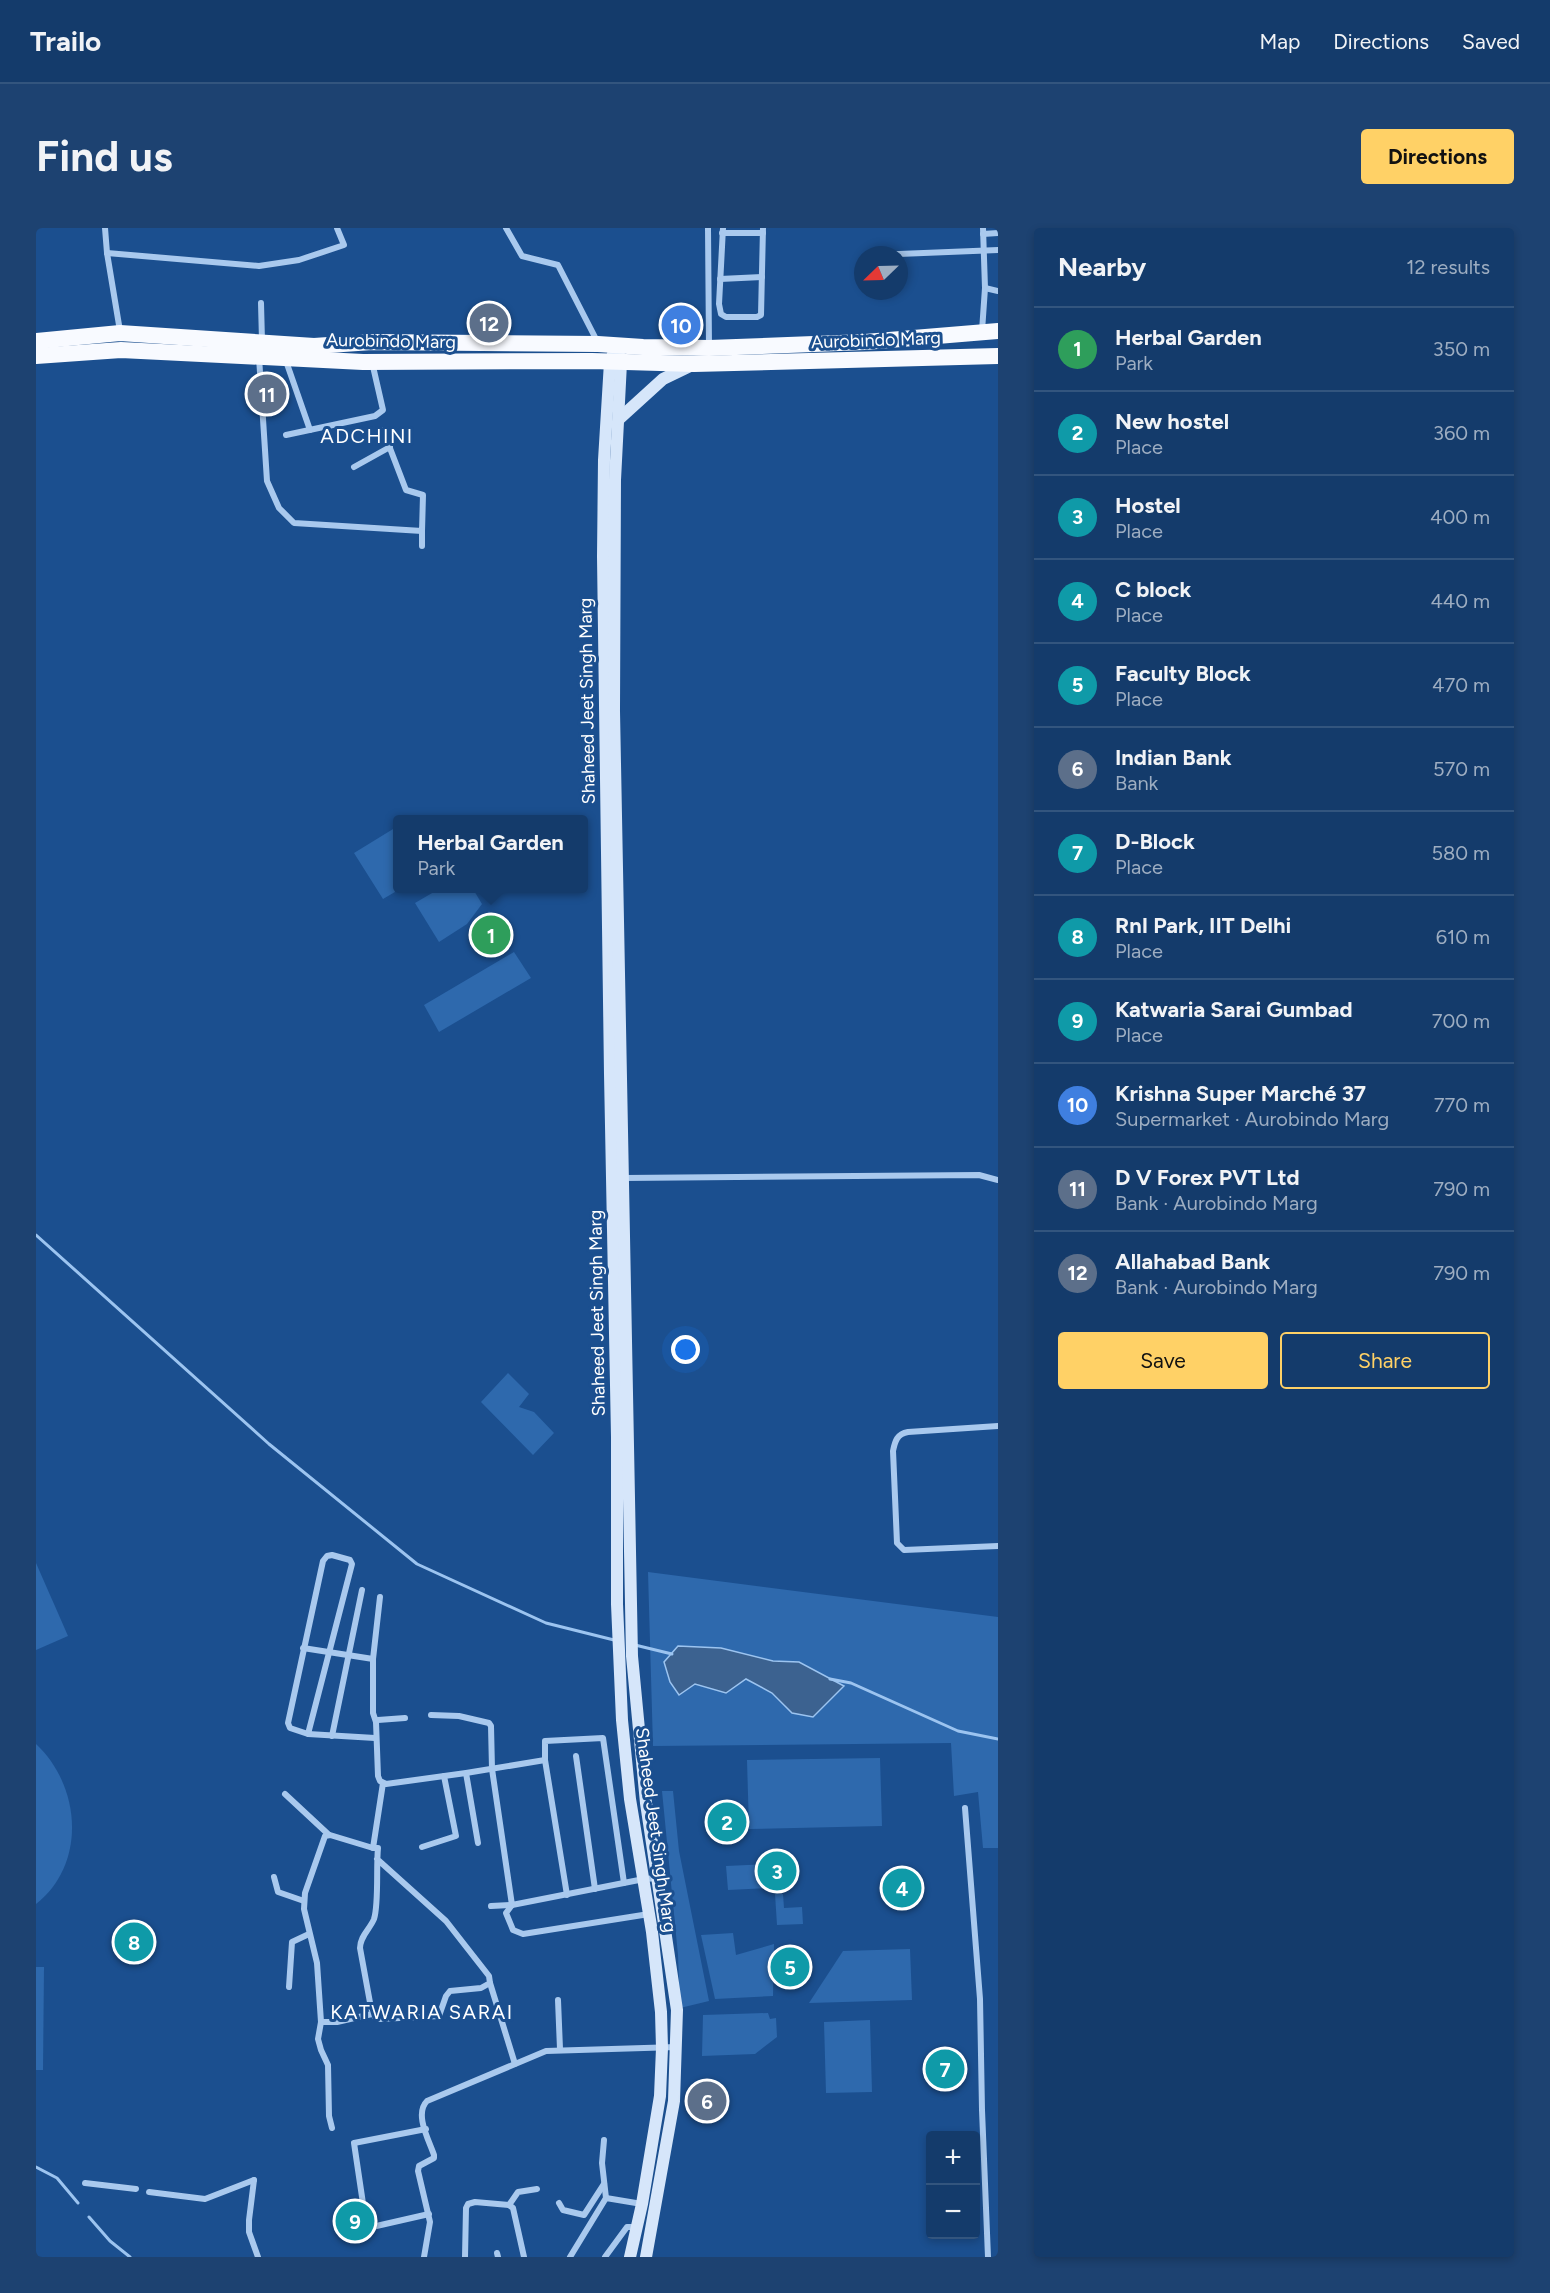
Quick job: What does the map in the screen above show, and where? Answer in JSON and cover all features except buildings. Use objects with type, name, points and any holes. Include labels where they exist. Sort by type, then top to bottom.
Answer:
[{"type":"highway","name":"Aurobindo Marg","points":[[36,357],[120,350],[261,349],[372,342],[598,344],[709,348],[865,342],[990,331]]},
{"type":"highway","name":"Aurobindo Marg","points":[[36,341],[120,333],[261,349],[285,357],[372,362],[694,364],[998,356]]},
{"type":"main road","points":[[615,363],[617,345]]},
{"type":"main road","name":"Shaheed Jeet Singh Marg","points":[[615,363],[619,419],[615,480],[614,666],[624,1178],[624,1308],[632,1644],[646,1803],[677,2010],[672,2121],[646,2257]]},
{"type":"main road","name":"Shaheed Jeet Singh Marg","points":[[615,363],[604,460],[603,557],[619,1641],[622,1720],[661,2012],[662,2048],[660,2096],[642,2204],[630,2257]]},
{"type":"main road","points":[[619,419],[658,383],[694,364]]},
{"type":"street","points":[[105,228],[120,333],[120,350]]},
{"type":"street","points":[[107,253],[259,266],[299,260],[344,244],[337,228]]},
{"type":"street","points":[[506,228],[522,256],[558,265],[598,344]]},
{"type":"street","points":[[708,228],[709,348]]},
{"type":"street","points":[[722,231],[763,231],[760,315],[757,317],[726,317],[721,314],[719,304],[722,231]]},
{"type":"street","points":[[990,331],[985,288],[983,231],[998,233]]},
{"type":"street","points":[[908,253],[998,250]]},
{"type":"street","points":[[708,273],[721,276],[762,277]]},
{"type":"street","points":[[985,288],[998,291]]},
{"type":"street","points":[[261,303],[267,481],[273,499],[286,517],[294,523],[422,531]]},
{"type":"street","points":[[285,357],[310,430]]},
{"type":"street","points":[[286,435],[375,416],[383,410],[372,362]]},
{"type":"street","points":[[383,430],[406,490],[423,495],[422,546]]},
{"type":"street","points":[[354,467],[390,447]]},
{"type":"street","points":[[624,1178],[979,1175],[998,1180]]},
{"type":"street","points":[[998,1426],[908,1431],[895,1441],[893,1451],[897,1543],[900,1547],[904,1550],[998,1546]]},
{"type":"street","points":[[308,1734],[352,1564],[350,1560],[332,1555],[327,1556],[324,1561],[288,1721],[290,1728],[308,1734],[375,1738]]},
{"type":"street","points":[[332,1736],[362,1590]]},
{"type":"street","points":[[373,1848],[382,1783],[378,1776],[376,1722],[373,1713],[373,1659],[380,1597]]},
{"type":"street","points":[[303,1648],[373,1659]]},
{"type":"street","points":[[430,1715],[459,1716],[489,1724],[493,1731],[492,1769],[512,1905],[507,1913],[513,1930],[524,1934],[649,1914]]},
{"type":"street","points":[[376,1722],[405,1718]]},
{"type":"street","points":[[567,1895],[545,1760],[545,1740],[603,1738],[624,1883]]},
{"type":"street","points":[[576,1756],[595,1889]]},
{"type":"street","points":[[382,1783],[390,1784],[545,1760]]},
{"type":"street","points":[[466,1773],[478,1843]]},
{"type":"street","points":[[422,1847],[456,1836],[444,1776]]},
{"type":"street","points":[[285,1794],[328,1834],[378,1848],[375,1915],[360,1941],[372,2014]]},
{"type":"street","points":[[965,1808],[980,1999],[982,2122],[988,2257]]},
{"type":"street","points":[[328,1834],[324,1837],[304,1901],[309,1934],[317,1963],[321,2022],[318,2039],[328,2065],[329,2116],[332,2128]]},
{"type":"street","points":[[377,1858],[446,1921],[489,1976],[515,2064]]},
{"type":"street","points":[[274,1877],[278,1892],[304,1901]]},
{"type":"street","points":[[491,1906],[512,1905],[658,1878]]},
{"type":"street","points":[[289,1987],[292,1942],[309,1934]]},
{"type":"street","points":[[321,2022],[344,2021],[372,2014],[380,2019],[439,2016],[450,1991],[481,1988],[490,1983]]},
{"type":"street","points":[[558,2000],[560,2049]]},
{"type":"street","points":[[423,2257],[430,2222],[418,2171],[419,2166],[434,2158],[435,2155],[421,2112],[427,2101],[546,2051],[677,2047]]},
{"type":"street","points":[[426,2129],[354,2143],[364,2217],[372,2227],[429,2214]]},
{"type":"street","points":[[570,2257],[606,2198],[602,2163],[604,2140]]},
{"type":"street","points":[[149,2192],[205,2199],[254,2180],[249,2232],[258,2257]]},
{"type":"street","points":[[84,2183],[136,2189]]},
{"type":"street","points":[[559,2203],[562,2210],[584,2215],[604,2184]]},
{"type":"street","points":[[509,2205],[518,2192],[537,2189]]},
{"type":"street","points":[[606,2198],[642,2204]]},
{"type":"street","points":[[465,2257],[468,2204],[475,2202],[509,2205]]},
{"type":"street","points":[[509,2205],[516,2217],[524,2257]]},
{"type":"street","points":[[605,2257],[627,2227],[637,2227]]},
{"type":"shaded area","points":[[393,829],[393,893],[383,899],[354,853]]},
{"type":"shaded area","points":[[432,893],[475,893],[482,904],[467,924],[439,942],[415,903]]},
{"type":"shaded area","points":[[489,911],[507,939],[488,952],[475,931]]},
{"type":"shaded area","points":[[514,952],[531,978],[439,1032],[424,1005]]},
{"type":"shaded area","points":[[508,1373],[529,1394],[519,1407],[534,1412],[554,1433],[533,1455],[481,1402]]},
{"type":"shaded area","points":[[36,1563],[68,1636],[36,1650]]},
{"type":"shaded area","points":[[648,1572],[998,1617],[998,1848],[983,1848],[978,1792],[954,1796],[951,1743],[653,1746]]},
{"type":"shaded area","points":[[678,1646],[721,1648],[773,1661],[799,1662],[844,1686],[813,1717],[792,1713],[772,1693],[746,1679],[726,1693],[695,1684],[679,1695],[670,1682],[664,1662]]},
{"type":"shaded area","points":[[36,1744],[51,1761],[62,1781],[69,1803],[72,1825],[70,1847],[64,1868],[52,1887],[36,1904]]},
{"type":"shaded area","points":[[880,1758],[882,1826],[749,1829],[747,1760]]},
{"type":"shaded area","points":[[662,1791],[673,1791],[679,1851],[709,2001],[680,2008],[678,1955]]},
{"type":"shaded area","points":[[768,1864],[770,1888],[728,1890],[726,1866]]},
{"type":"shaded area","points":[[775,1894],[783,1894],[784,1908],[802,1907],[803,1924],[777,1925]]},
{"type":"shaded area","points":[[733,1933],[736,1955],[774,1944],[773,1996],[715,1999],[701,1935]]},
{"type":"shaded area","points":[[910,1949],[912,2000],[809,2003],[843,1951]]},
{"type":"shaded area","points":[[36,1967],[44,1967],[43,2070],[36,2070]]},
{"type":"shaded area","points":[[768,2013],[770,2019],[776,2018],[777,2037],[755,2054],[702,2056],[703,2015]]},
{"type":"shaded area","points":[[870,2020],[872,2092],[826,2093],[824,2022]]},
{"type":"waterway","points":[[36,1235],[269,1444],[417,1564],[546,1623],[614,1640]]},
{"type":"waterway","points":[[635,1645],[672,1654]]},
{"type":"waterway","points":[[830,1679],[851,1683],[958,1731],[998,1739]]},
{"type":"waterway","points":[[36,2167],[57,2178],[78,2203]]},
{"type":"waterway","points":[[89,2217],[110,2241],[130,2257]]},
{"type":"place","name":"Allahabad Bank","points":[[489,323]]},
{"type":"place","name":"Krishna Super Marché 37","points":[[681,325]]},
{"type":"place","name":"D V Forex PVT Ltd","points":[[267,394]]},
{"type":"place","name":"Herbal Garden","points":[[491,935]]},
{"type":"place","name":"New hostel","points":[[727,1822]]},
{"type":"place","name":"Hostel","points":[[777,1871]]},
{"type":"place","name":"C block","points":[[902,1888]]},
{"type":"place","name":"RnI Park, IIT Delhi","points":[[134,1942]]},
{"type":"place","name":"Faculty Block","points":[[790,1967]]},
{"type":"place","name":"D-Block","points":[[945,2069]]},
{"type":"place","name":"Indian Bank","points":[[707,2101]]},
{"type":"place","name":"Katwaria Sarai Gumbad","points":[[355,2221]]},
{"type":"district","name":"ADCHINI","points":[[367,436]]},
{"type":"district","name":"KATWARIA SARAI","points":[[422,2012]]}]
